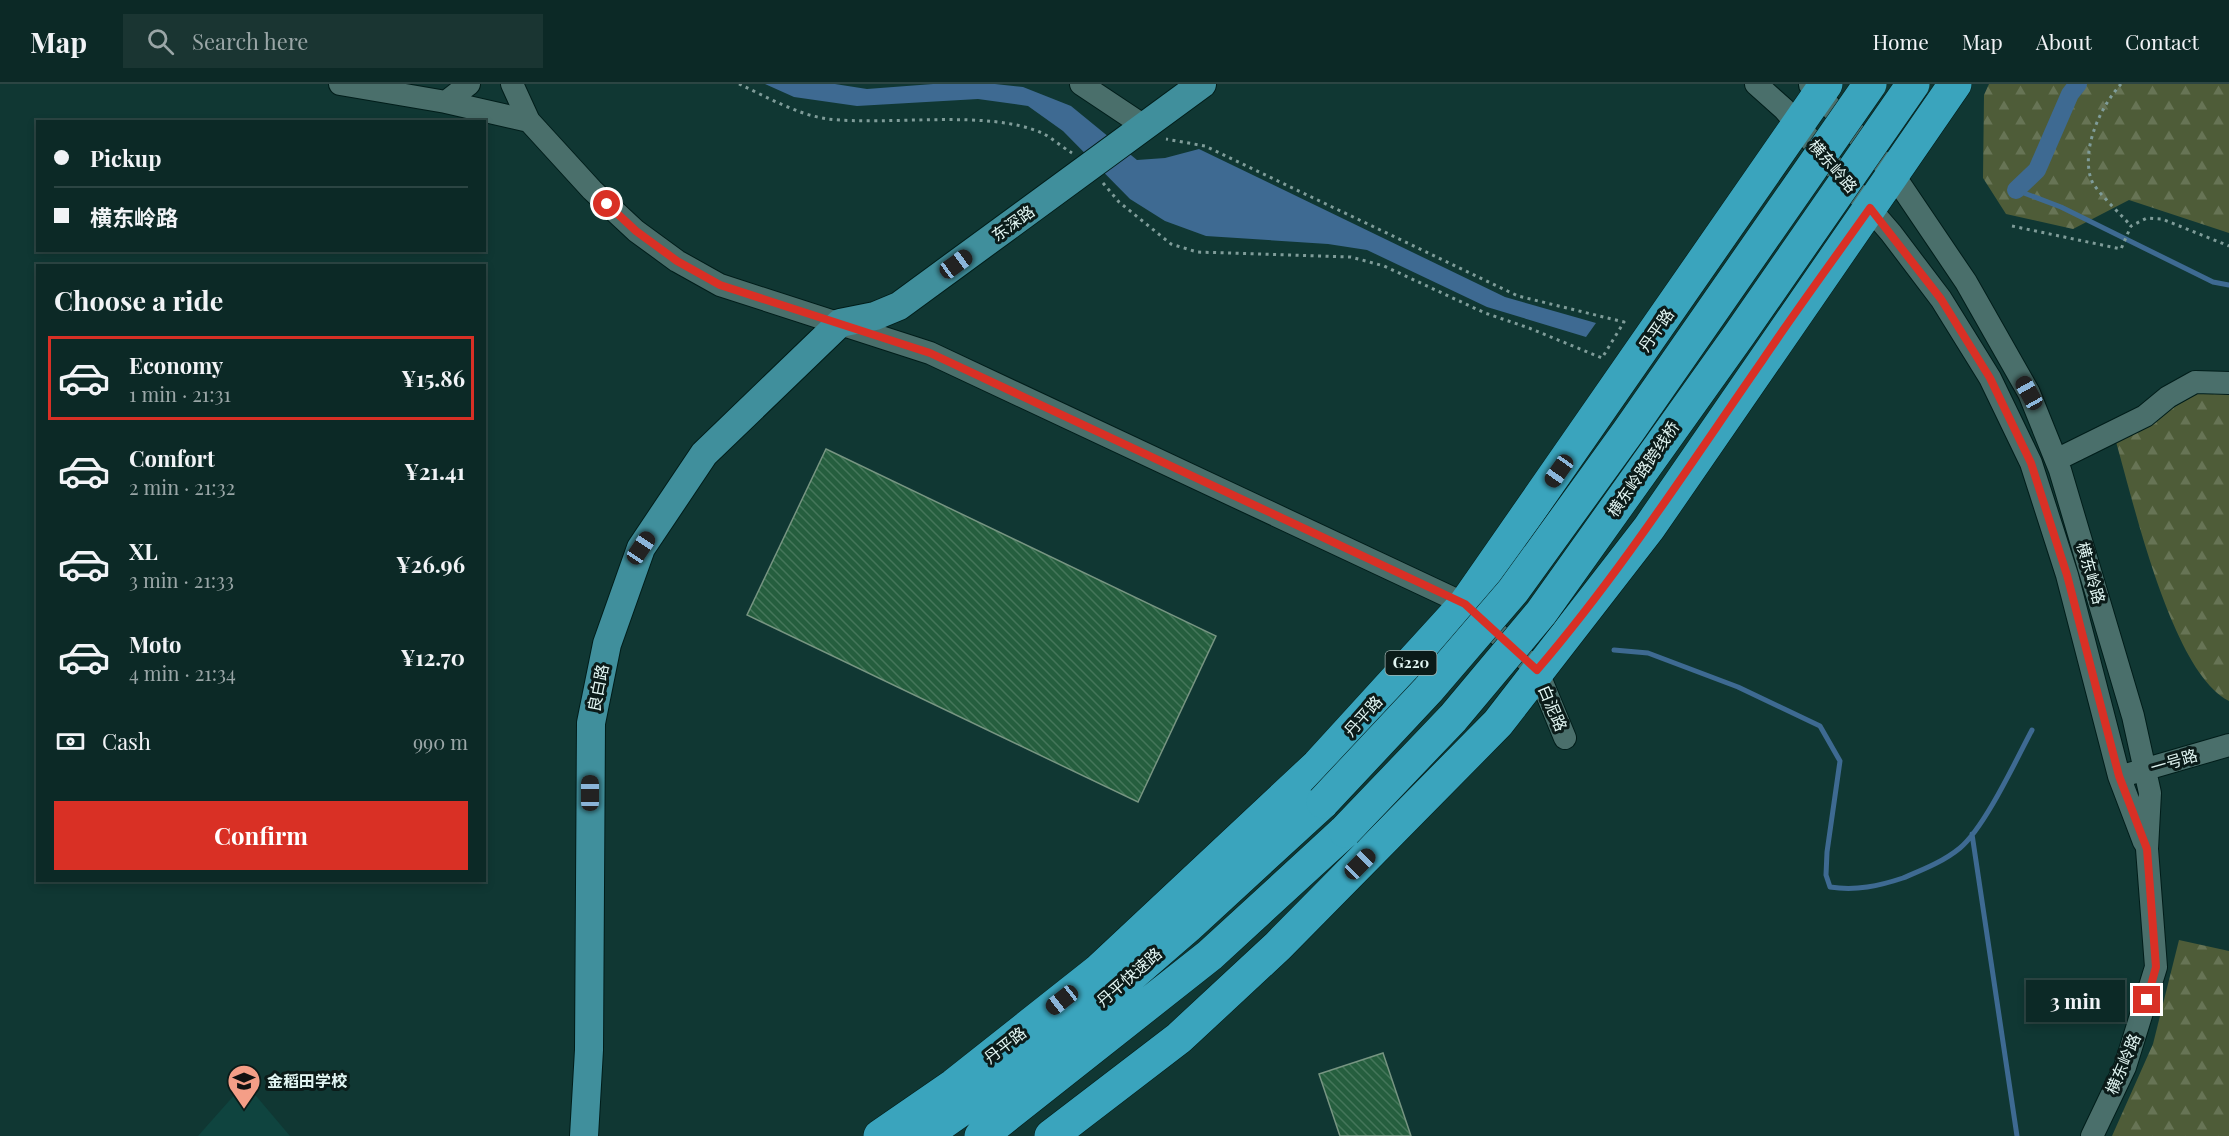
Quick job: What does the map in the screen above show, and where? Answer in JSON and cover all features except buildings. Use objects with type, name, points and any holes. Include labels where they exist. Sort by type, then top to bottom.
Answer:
[{"type":"highway","name":"横东岭路跨线桥","points":[[1323,802],[1428,690],[1513,591],[1628,432],[1870,84]]},
{"type":"highway","name":"横东岭路跨线桥","points":[[1345,831],[1453,718],[1541,613],[1913,84]]},
{"type":"highway","points":[[1051,1136],[1179,1038],[1278,946],[1498,723],[1648,528],[1762,359],[1955,84]]},
{"type":"highway","name":"丹平路","points":[[880,1136],[954,1085],[1098,971],[1318,765],[1465,604],[1798,127],[1818,88]]},
{"type":"highway","name":"丹平快速路","points":[[924,1136],[1039,1055],[1187,927],[1323,802]]},
{"type":"highway","name":"丹平快速路","points":[[981,1136],[1210,955],[1345,831]]},
{"type":"main road","points":[[1133,134],[1203,84]]},
{"type":"main road","name":"东深路","points":[[840,323],[875,316],[899,306],[1133,134]]},
{"type":"main road","name":"良白路","points":[[584,1136],[589,1050],[591,723],[607,644],[641,548],[705,454],[840,323]]},
{"type":"street","points":[[340,84],[446,102],[529,121]]},
{"type":"street","points":[[446,102],[469,84]]},
{"type":"street","name":"白泥路","points":[[512,84],[529,121],[592,190],[636,231],[677,261],[720,285],[940,358],[1465,604],[1537,670],[1565,738]]},
{"type":"street","points":[[1081,84],[1133,134]]},
{"type":"street","name":"横东岭路","points":[[1756,84],[1798,127],[1870,208],[1941,299],[1990,378],[2031,463],[2067,575],[2119,776],[2147,849]]},
{"type":"street","name":"横东岭路","points":[[1818,88],[1893,174],[1978,302],[2029,393],[2056,460],[2133,716],[2150,793],[2147,849],[2156,967],[2125,1067],[2092,1136]]},
{"type":"street","points":[[2056,460],[2145,416],[2168,397],[2195,382],[2229,383]]},
{"type":"street","name":"一号路","points":[[2119,776],[2229,745]]},
{"type":"path","points":[[739,84],[825,119],[875,123],[997,122],[1041,133],[1089,167],[1119,202],[1145,225],[1171,244],[1197,252],[1351,256],[1384,266],[1485,313],[1602,358],[1624,322],[1518,296],[1205,146],[1133,134]]},
{"type":"path","points":[[2121,84],[2109,98],[2090,146],[2091,180],[2131,226]]},
{"type":"path","points":[[2012,226],[2121,249],[2131,226],[2147,218],[2162,219],[2229,246]]},
{"type":"shaded area","points":[[765,84],[835,84],[867,89],[933,84],[995,84],[1023,87],[1071,106],[1137,160],[1165,158],[1199,149],[1505,297],[1596,323],[1586,337],[1487,307],[1367,250],[1328,244],[1206,236],[1165,221],[1130,199],[1063,131],[1028,106],[978,99],[857,106],[794,97]]},
{"type":"shaded area","name":"金稻田学校","points":[[245,1083],[290,1136],[198,1136]]},
{"type":"green space","points":[[1989,84],[2229,84],[2229,233],[2129,200],[2073,229],[2006,214],[1983,178],[1984,95]]},
{"type":"green space","points":[[2227,389],[2229,395],[2229,701],[2209,684],[2190,657],[2173,623],[2145,544],[2116,442],[2196,394]]},
{"type":"green space","points":[[2179,940],[2229,951],[2229,1136],[2112,1136],[2153,1044]]},
{"type":"waterway","points":[[2016,190],[2037,170],[2070,94],[2078,84]]},
{"type":"waterway","points":[[2016,190],[2061,207],[2213,282],[2229,285]]},
{"type":"waterway","points":[[1614,650],[1648,653],[1738,687],[1820,726],[1840,761],[1827,852],[1826,875],[1830,887],[1858,888],[1894,881],[1932,865],[1960,848],[1970,838],[1990,809],[2032,730]]},
{"type":"waterway","points":[[1972,834],[2017,1136]]},
{"type":"place","name":"金稻田学校","points":[[244,1110]]},
{"type":"route","points":[[607,204],[636,231],[677,261],[720,285],[930,353],[1465,604],[1537,670],[1571,630],[1648,528],[1762,359],[1870,208],[1941,299],[1990,378],[2031,463],[2067,575],[2119,776],[2147,849],[2156,967],[2147,1000]]}]
